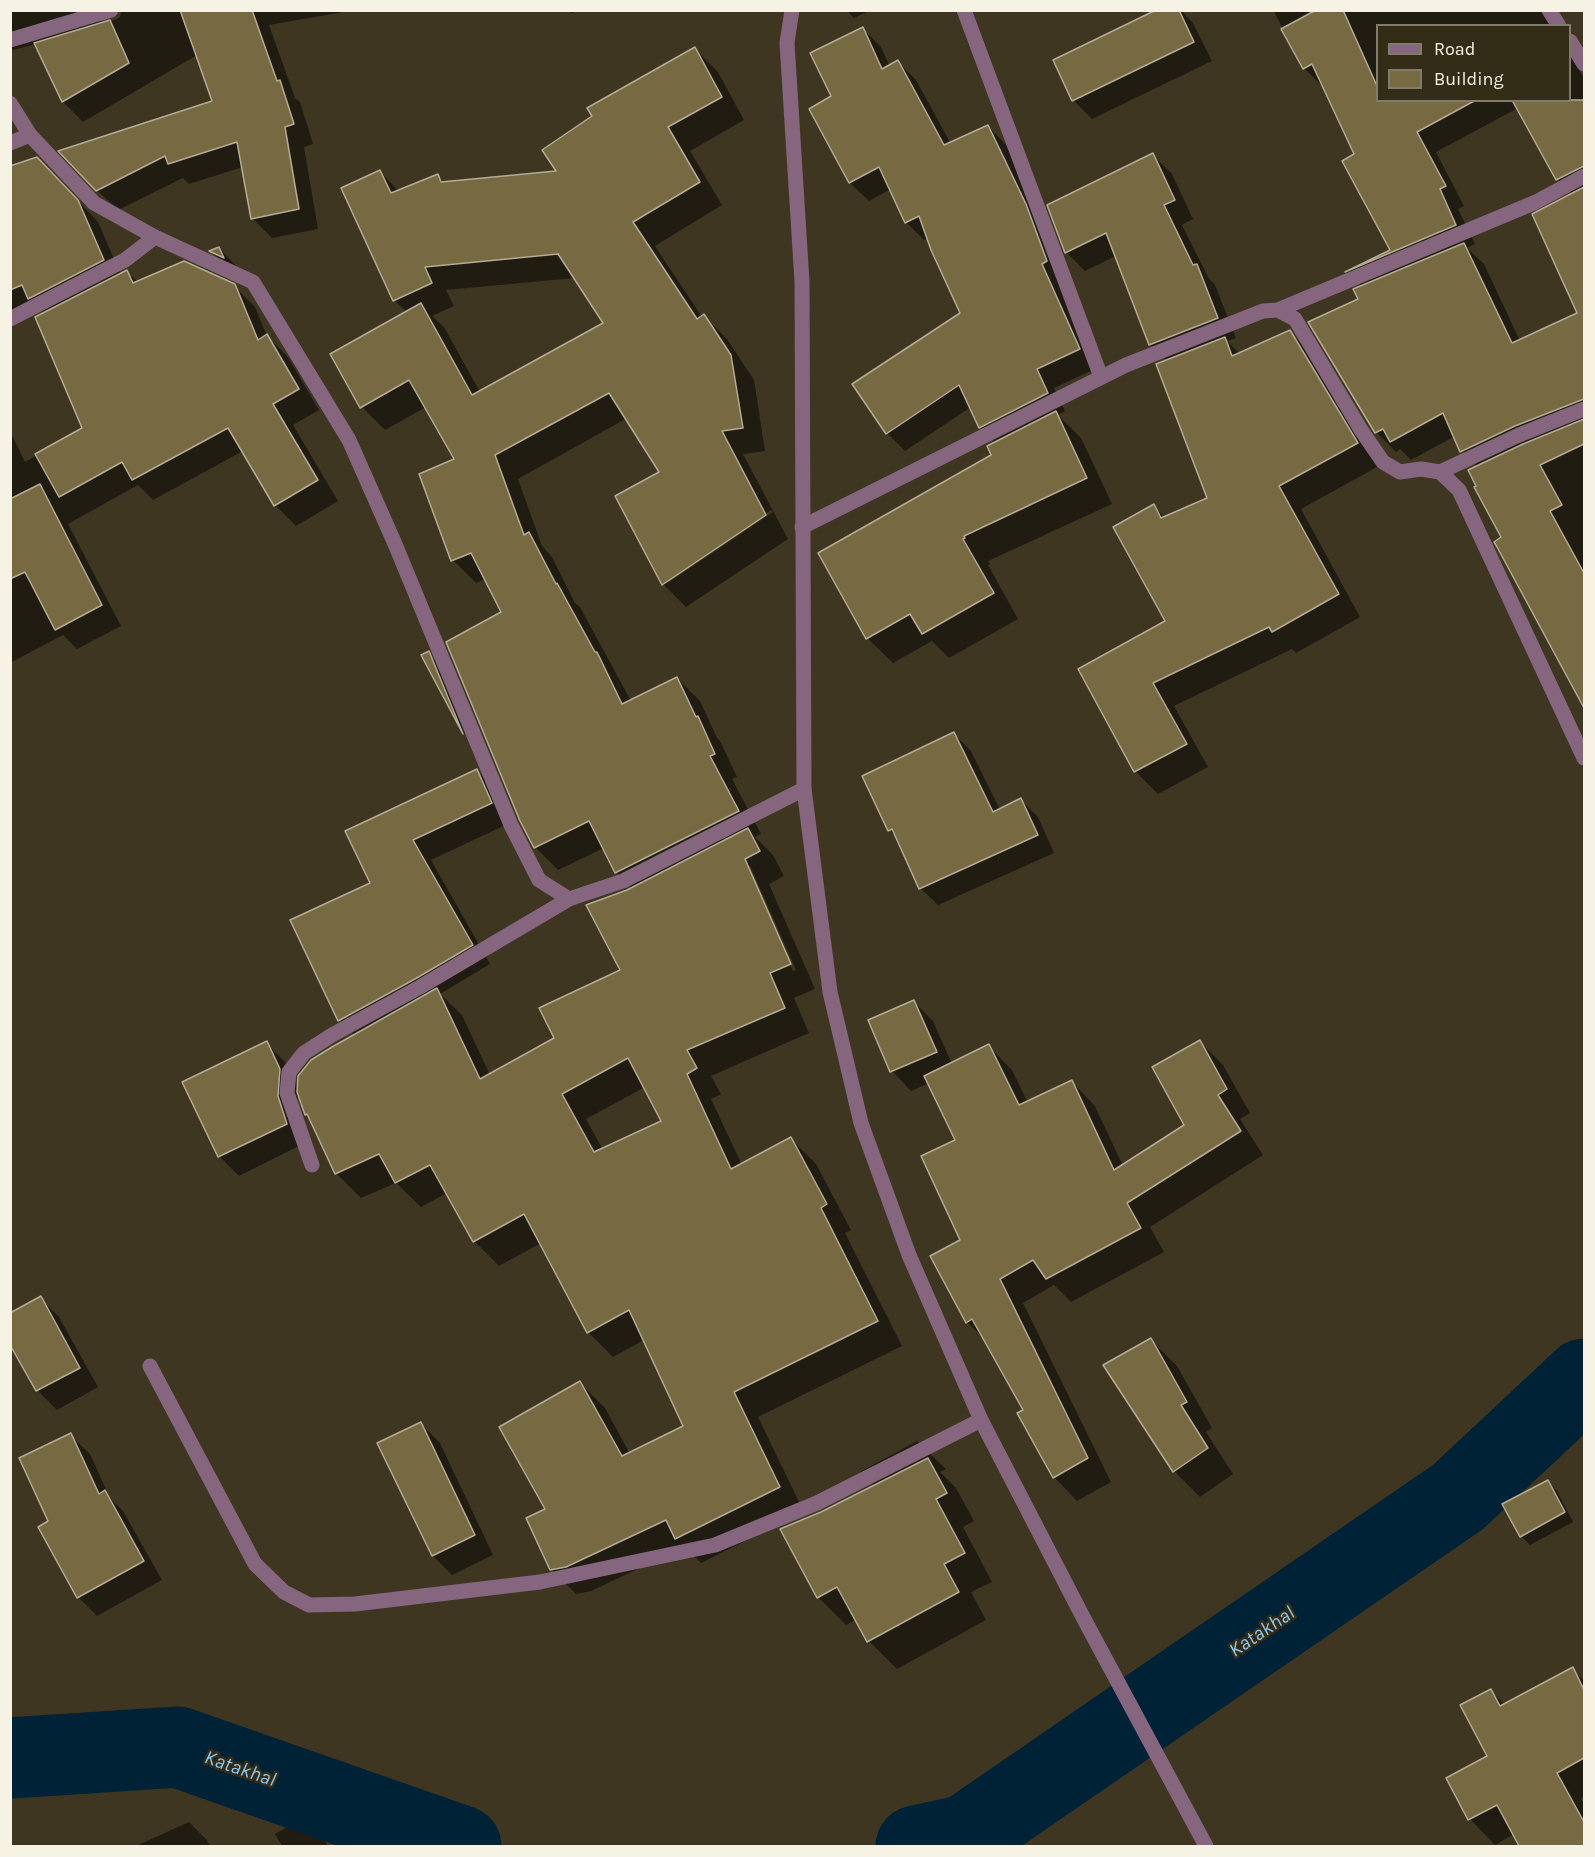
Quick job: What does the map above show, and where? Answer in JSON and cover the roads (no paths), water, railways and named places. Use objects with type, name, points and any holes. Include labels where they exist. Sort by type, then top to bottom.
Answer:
[{"type":"street","points":[[10,40],[111,10]]},
{"type":"street","points":[[792,10],[787,43],[802,282],[804,789],[830,992],[861,1123],[909,1255],[981,1420],[1084,1619],[1206,1846]]},
{"type":"street","points":[[964,10],[1101,377]]},
{"type":"street","points":[[1550,10],[1558,24]]},
{"type":"street","points":[[1571,44],[1584,64]]},
{"type":"street","points":[[10,103],[30,135],[94,203],[155,237],[253,282],[349,440],[395,544],[511,825],[540,880],[569,899]]},
{"type":"street","points":[[10,143],[30,135]]},
{"type":"street","points":[[802,527],[1126,365],[1263,311],[1278,310],[1536,202],[1584,177]]},
{"type":"street","points":[[10,319],[125,260],[155,237]]},
{"type":"street","points":[[1278,310],[1295,319],[1361,430],[1383,462],[1400,472],[1421,470],[1440,472],[1519,435],[1584,409]]},
{"type":"street","points":[[1440,472],[1459,490],[1584,758]]},
{"type":"street","points":[[312,1165],[287,1093],[289,1072],[304,1053],[569,899],[623,881],[804,789]]},
{"type":"street","points":[[150,1366],[255,1564],[284,1592],[309,1605],[355,1604],[540,1582],[715,1545],[817,1503],[981,1420]]},
{"type":"waterway","name":"Katakhal","points":[[916,1846],[966,1835],[1458,1497],[1584,1379]]},
{"type":"waterway","name":"Katakhal","points":[[10,1758],[178,1747],[461,1846]]}]
